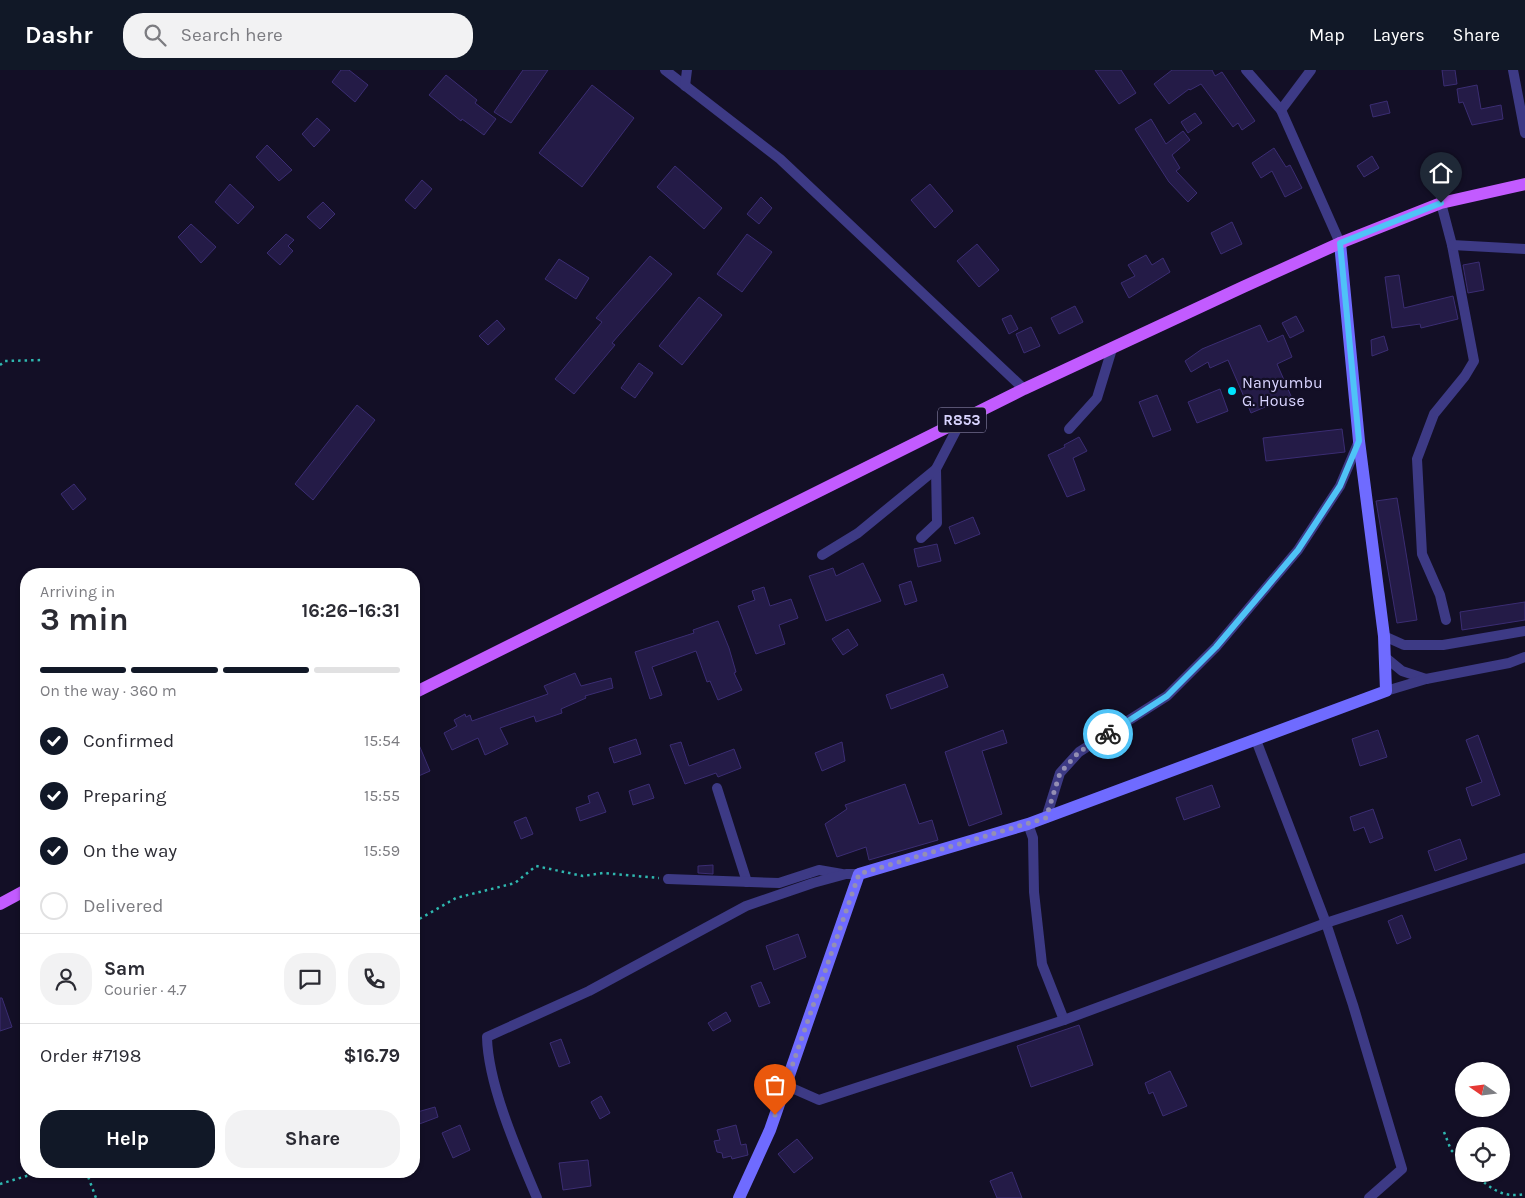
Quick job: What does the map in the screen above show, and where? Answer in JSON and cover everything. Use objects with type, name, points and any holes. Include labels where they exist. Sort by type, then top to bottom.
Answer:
[{"type":"main road","name":"R853","points":[[420,690],[1024,389],[1340,243],[1441,203],[1525,184]]},
{"type":"main road","points":[[0,904],[20,893]]},
{"type":"street","points":[[665,70],[780,159],[1024,389]]},
{"type":"street","points":[[685,86],[687,70]]},
{"type":"street","points":[[1246,70],[1281,110],[1340,243],[1359,441],[1384,636],[1386,691]]},
{"type":"street","points":[[1281,110],[1311,70]]},
{"type":"street","points":[[1513,70],[1525,133]]},
{"type":"street","points":[[1441,203],[1452,245],[1474,362],[1434,414],[1417,460],[1422,554],[1440,595],[1446,620]]},
{"type":"street","points":[[1452,245],[1525,248]]},
{"type":"street","points":[[1069,429],[1097,398],[1112,349]]},
{"type":"street","points":[[822,555],[858,533],[936,469],[961,421]]},
{"type":"street","points":[[1046,818],[1060,773],[1079,752],[1167,696],[1216,647],[1298,550],[1340,486],[1359,441]]},
{"type":"street","points":[[921,538],[937,523],[936,469]]},
{"type":"street","points":[[1384,636],[1404,644],[1443,645],[1525,631]]},
{"type":"street","points":[[1386,657],[1402,671],[1426,679]]},
{"type":"street","points":[[668,879],[778,883],[819,870],[859,874],[1046,818],[1386,691],[1426,679],[1509,663],[1525,657]]},
{"type":"street","points":[[1256,740],[1326,923],[1353,1004],[1402,1169],[1369,1198]]},
{"type":"street","points":[[717,788],[747,882]]},
{"type":"street","points":[[1028,824],[1033,838],[1034,892],[1042,964],[1064,1020]]},
{"type":"street","points":[[785,1085],[819,1100],[1064,1020],[1326,923],[1525,858]]},
{"type":"street","points":[[537,1198],[518,1152],[487,1059],[487,1036],[589,991],[746,906],[846,874]]},
{"type":"street","points":[[739,1198],[770,1130],[859,874]]},
{"type":"path","points":[[0,365],[5,361],[44,360]]},
{"type":"path","points":[[420,919],[456,898],[516,883],[536,866],[583,876],[603,872],[668,879]]},
{"type":"path","points":[[1444,1132],[1451,1150],[1455,1154]]},
{"type":"path","points":[[0,1184],[20,1178]]},
{"type":"path","points":[[89,1178],[96,1198]]},
{"type":"path","points":[[1483,1182],[1490,1188],[1510,1197],[1525,1194]]},
{"type":"building","points":[[341,70],[349,70],[368,85],[355,102],[332,82]]},
{"type":"building","points":[[523,70],[548,70],[511,123],[494,112]]},
{"type":"building","points":[[1095,70],[1121,70],[1136,93],[1119,104]]},
{"type":"building","points":[[1172,70],[1212,70],[1215,76],[1222,72],[1255,121],[1242,130],[1238,123],[1233,127],[1201,84],[1189,89],[1169,104],[1154,84]]},
{"type":"building","points":[[1442,70],[1455,70],[1457,84],[1444,86]]},
{"type":"building","points":[[446,75],[477,100],[475,103],[496,119],[484,135],[462,119],[461,121],[429,95]]},
{"type":"building","points":[[592,85],[634,118],[582,187],[539,153]]},
{"type":"building","points":[[1477,85],[1481,109],[1501,105],[1503,119],[1472,125],[1463,102],[1459,103],[1457,89]]},
{"type":"building","points":[[1387,101],[1390,113],[1373,117],[1370,105]]},
{"type":"building","points":[[1195,113],[1202,123],[1188,133],[1181,122]]},
{"type":"building","points":[[317,118],[330,130],[314,147],[302,134]]},
{"type":"building","points":[[1151,119],[1166,144],[1183,131],[1190,140],[1172,155],[1180,168],[1176,171],[1197,193],[1188,202],[1169,182],[1135,129]]},
{"type":"building","points":[[267,145],[292,170],[279,181],[256,157]]},
{"type":"building","points":[[1274,148],[1286,167],[1290,165],[1302,188],[1285,197],[1272,171],[1261,178],[1252,163]]},
{"type":"building","points":[[1372,156],[1379,168],[1364,177],[1357,166]]},
{"type":"building","points":[[675,166],[722,208],[704,229],[657,187]]},
{"type":"building","points":[[422,180],[432,189],[415,209],[405,200]]},
{"type":"building","points":[[230,184],[254,207],[238,224],[215,202]]},
{"type":"building","points":[[930,184],[953,211],[935,228],[911,200]]},
{"type":"building","points":[[761,197],[772,208],[759,224],[747,214]]},
{"type":"building","points":[[323,202],[335,214],[320,229],[307,217]]},
{"type":"building","points":[[1232,222],[1242,244],[1221,254],[1211,233]]},
{"type":"building","points":[[191,224],[216,247],[201,263],[178,237]]},
{"type":"building","points":[[286,234],[294,240],[288,246],[293,251],[280,265],[267,253]]},
{"type":"building","points":[[747,234],[772,252],[742,292],[717,274]]},
{"type":"building","points":[[977,244],[999,270],[979,287],[957,261]]},
{"type":"building","points":[[1146,255],[1152,265],[1163,258],[1170,272],[1129,298],[1121,283],[1135,276],[1128,265]]},
{"type":"building","points":[[650,256],[672,274],[612,343],[615,345],[574,394],[555,379],[602,322],[596,318]]},
{"type":"building","points":[[559,259],[589,278],[576,299],[545,279]]},
{"type":"building","points":[[1479,262],[1484,290],[1468,293],[1463,265]]},
{"type":"building","points":[[1399,275],[1404,308],[1453,296],[1458,319],[1421,328],[1420,324],[1392,328],[1385,277]]},
{"type":"building","points":[[699,297],[722,315],[682,365],[659,346]]},
{"type":"building","points":[[1075,306],[1083,322],[1059,334],[1051,318]]},
{"type":"building","points":[[1011,315],[1018,329],[1009,334],[1002,319]]},
{"type":"building","points":[[1296,316],[1304,331],[1290,338],[1282,323]]},
{"type":"building","points":[[497,320],[505,329],[488,345],[479,336]]},
{"type":"building","points":[[1260,325],[1268,342],[1283,335],[1292,357],[1277,364],[1291,396],[1251,413],[1228,360],[1210,368],[1208,362],[1191,372],[1185,361],[1202,349]]},
{"type":"building","points":[[1031,327],[1040,346],[1024,353],[1016,334]]},
{"type":"building","points":[[1384,336],[1388,350],[1372,356],[1371,340]]},
{"type":"building","points":[[639,363],[653,373],[635,398],[621,388]]},
{"type":"building","points":[[1220,389],[1228,411],[1197,423],[1188,402]]},
{"type":"building","points":[[1157,395],[1171,430],[1153,437],[1139,402]]},
{"type":"building","points":[[357,405],[375,420],[313,500],[295,484]]},
{"type":"building","points":[[1342,429],[1345,452],[1266,461],[1263,438]]},
{"type":"building","points":[[1079,437],[1087,451],[1073,458],[1085,490],[1067,497],[1048,455],[1065,447],[1064,445]]},
{"type":"building","points":[[74,484],[86,499],[73,510],[61,494]]},
{"type":"building","points":[[1397,498],[1417,620],[1397,623],[1376,501]]},
{"type":"building","points":[[973,517],[980,534],[955,544],[949,527]]},
{"type":"building","points":[[937,544],[941,561],[918,567],[914,549]]},
{"type":"building","points":[[863,563],[881,601],[826,621],[809,576],[833,568],[836,576]]},
{"type":"building","points":[[911,581],[917,601],[905,605],[899,585]]},
{"type":"building","points":[[764,587],[770,606],[791,599],[798,618],[779,625],[785,644],[756,654],[738,606],[755,600],[752,591]]},
{"type":"building","points":[[1525,602],[1525,620],[1462,630],[1460,612]]},
{"type":"building","points":[[718,621],[729,648],[736,672],[734,673],[742,690],[718,700],[710,681],[707,682],[696,651],[652,667],[662,695],[650,699],[635,652],[694,633],[693,630]]},
{"type":"building","points":[[848,629],[858,645],[843,655],[832,639]]},
{"type":"building","points":[[575,673],[581,686],[611,678],[613,688],[585,696],[586,698],[561,709],[562,713],[536,722],[534,716],[500,728],[508,744],[485,755],[478,738],[452,750],[444,733],[457,726],[454,720],[465,714],[466,717],[470,715],[472,721],[548,694],[544,686]]},
{"type":"building","points":[[943,674],[948,687],[891,709],[886,695]]},
{"type":"building","points":[[1003,730],[1007,743],[982,751],[1002,814],[969,826],[945,752]]},
{"type":"building","points":[[1378,730],[1387,757],[1360,766],[1352,739]]},
{"type":"building","points":[[1478,735],[1500,795],[1472,806],[1466,788],[1482,782],[1466,740]]},
{"type":"building","points":[[636,739],[641,754],[614,763],[609,748]]},
{"type":"building","points":[[681,742],[689,766],[734,749],[741,768],[718,777],[716,773],[685,784],[670,745]]},
{"type":"building","points":[[842,742],[845,761],[822,771],[815,753]]},
{"type":"building","points":[[420,747],[430,771],[420,775]]},
{"type":"building","points":[[649,784],[654,798],[633,805],[629,791]]},
{"type":"building","points":[[905,784],[919,824],[932,820],[938,840],[869,860],[866,847],[837,857],[825,824],[847,809],[845,805]]},
{"type":"building","points":[[1212,785],[1220,807],[1184,820],[1176,798]]},
{"type":"building","points":[[598,792],[606,812],[580,821],[576,808],[590,803],[588,796]]},
{"type":"building","points":[[1373,809],[1383,838],[1370,843],[1364,827],[1354,831],[1350,817]]},
{"type":"building","points":[[526,817],[533,834],[521,839],[514,822]]},
{"type":"building","points":[[1460,839],[1467,859],[1435,871],[1428,851]]},
{"type":"building","points":[[713,865],[713,874],[698,873],[698,866]]},
{"type":"building","points":[[1402,915],[1411,938],[1397,944],[1388,921]]},
{"type":"building","points":[[798,934],[806,957],[774,970],[766,946]]},
{"type":"building","points":[[761,982],[770,1003],[759,1007],[751,986]]},
{"type":"building","points":[[0,998],[2,998],[12,1027],[0,1031]]},
{"type":"building","points":[[726,1012],[731,1021],[713,1031],[708,1023]]},
{"type":"building","points":[[1079,1025],[1093,1065],[1031,1087],[1017,1046]]},
{"type":"building","points":[[561,1039],[570,1063],[559,1067],[550,1043]]},
{"type":"building","points":[[1170,1071],[1187,1106],[1163,1116],[1153,1092],[1149,1094],[1145,1083]]},
{"type":"building","points":[[601,1096],[610,1113],[600,1119],[591,1102]]},
{"type":"building","points":[[435,1107],[438,1117],[420,1124],[420,1111]]},
{"type":"building","points":[[460,1125],[470,1150],[453,1158],[442,1133]]},
{"type":"building","points":[[736,1125],[741,1145],[746,1144],[748,1155],[732,1159],[731,1156],[723,1158],[722,1153],[717,1152],[714,1141],[720,1140],[717,1130]]},
{"type":"building","points":[[797,1139],[813,1158],[794,1173],[778,1154]]},
{"type":"building","points":[[588,1160],[591,1186],[563,1190],[559,1163]]},
{"type":"building","points":[[1012,1172],[1022,1198],[997,1198],[990,1181]]},
{"type":"way so far","points":[[775,1115],[859,874],[1046,818],[1060,773],[1079,752],[1108,734]]},
{"type":"place","name":"Nanyumbu G. House","points":[[1232,391]]},
{"type":"route","points":[[1108,734],[1167,696],[1216,647],[1298,550],[1340,486],[1359,441],[1340,243],[1441,203]]}]
